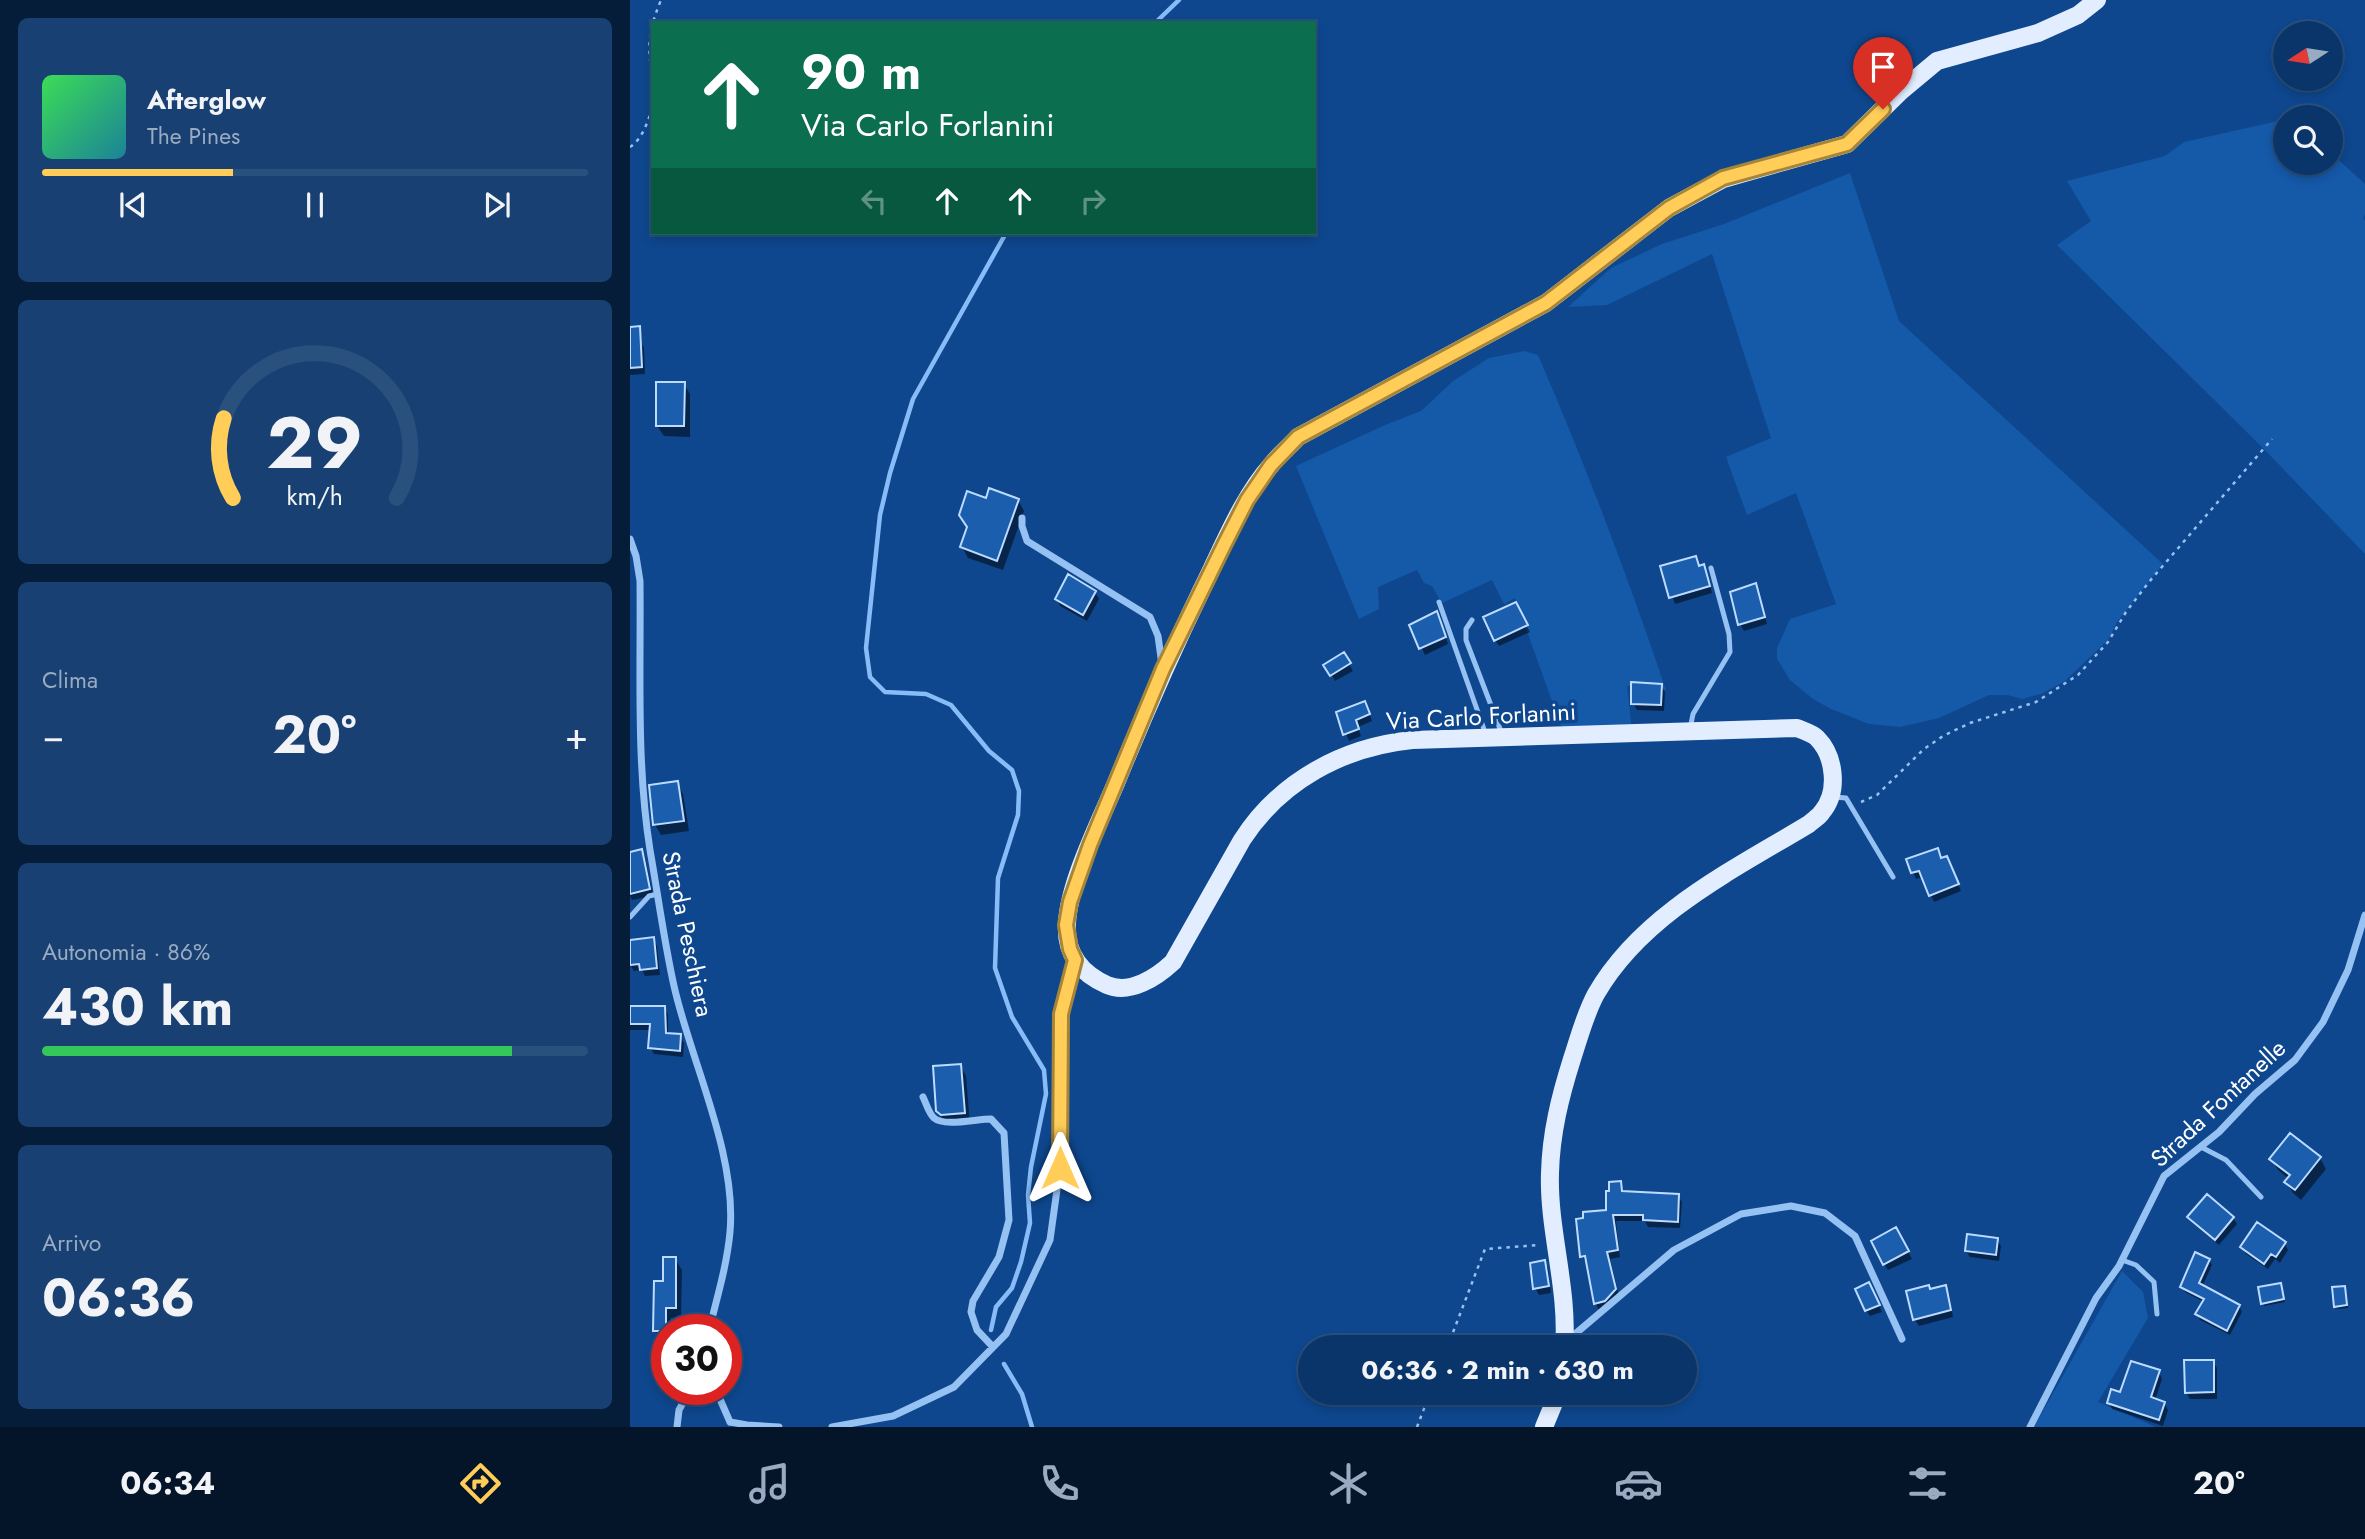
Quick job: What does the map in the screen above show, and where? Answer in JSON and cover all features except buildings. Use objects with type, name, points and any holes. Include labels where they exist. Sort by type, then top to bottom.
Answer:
[{"type":"main road","points":[[1075,960],[1070,949],[1066,925],[1070,902],[1090,845],[1163,669],[1247,500],[1271,465],[1298,437],[1546,303],[1669,208],[1723,178],[1847,144],[1901,91],[1937,61],[2038,33],[2078,15],[2097,0]]},
{"type":"main road","name":"Via Carlo Forlanini","points":[[1075,960],[1087,975],[1110,987],[1141,984],[1159,975],[1174,962],[1254,821],[1297,781],[1365,748],[1412,740],[1797,728],[1816,736],[1831,764],[1831,798]]},
{"type":"main road","points":[[1563,1335],[1549,1176],[1552,1132],[1560,1098],[1595,997],[1614,968],[1654,927],[1703,889],[1809,824],[1823,812],[1831,798]]},
{"type":"main road","points":[[1544,1427],[1553,1405]]},
{"type":"street","points":[[1022,518],[1021,526],[1027,541],[1150,617],[1158,636],[1163,669]]},
{"type":"street","name":"Strada Peschiera","points":[[630,539],[640,581],[639,748],[650,847],[674,987],[708,1097],[725,1166],[729,1196],[730,1231],[713,1314]]},
{"type":"street","name":"Strada Fontanelle","points":[[2029,1427],[2096,1298],[2122,1260],[2164,1176],[2218,1132],[2255,1094],[2295,1060],[2323,1022],[2348,970],[2365,915]]},
{"type":"street","points":[[832,1427],[893,1416],[954,1387],[1006,1334],[1050,1240],[1060,1168],[1061,1014],[1075,960]]},
{"type":"street","points":[[923,1097],[933,1118],[946,1124],[991,1119],[1004,1133],[1009,1220],[999,1257],[973,1301],[971,1312],[977,1330],[993,1347]]},
{"type":"street","points":[[1576,1335],[1674,1250],[1741,1214],[1791,1206],[1825,1213],[1855,1236],[1902,1339]]},
{"type":"street","points":[[677,1427],[682,1405]]},
{"type":"street","points":[[721,1405],[728,1424],[779,1427]]},
{"type":"lane","points":[[1690,732],[1693,714],[1730,652],[1730,634],[1712,568]]},
{"type":"lane","points":[[1439,603],[1495,737]]},
{"type":"lane","points":[[1472,620],[1466,629],[1466,640],[1495,737]]},
{"type":"lane","points":[[1831,798],[1846,798],[1893,877]]},
{"type":"lane","points":[[630,917],[649,896],[658,894]]},
{"type":"lane","points":[[2201,1147],[2226,1160],[2261,1197]]},
{"type":"lane","points":[[2122,1260],[2136,1265],[2154,1282],[2157,1314]]},
{"type":"path","points":[[652,21],[661,0]]},
{"type":"path","points":[[651,24],[648,44],[651,70]]},
{"type":"path","points":[[630,147],[635,145],[651,111]]},
{"type":"path","points":[[1851,807],[1877,795],[1924,749],[1943,736],[1970,723],[2036,702],[2078,675],[2108,642],[2149,582],[2272,439]]},
{"type":"path","points":[[1452,1335],[1485,1249],[1556,1244]]},
{"type":"path","points":[[1416,1427],[1425,1405]]},
{"type":"shaded area","points":[[2273,122],[2273,175],[2343,175],[2343,164],[2365,184],[2365,554],[2263,448],[2057,245],[2091,221],[2067,181],[2165,156],[2184,142]]},
{"type":"shaded area","points":[[1850,173],[1899,321],[2163,564],[2117,622],[2108,640],[2065,681],[2041,694],[2022,699],[2008,695],[1989,695],[1939,718],[1900,727],[1869,724],[1831,709],[1813,699],[1790,680],[1777,659],[1777,648],[1790,619],[1836,604],[1796,493],[1747,515],[1726,457],[1771,438],[1712,254],[1607,305],[1568,307],[1611,268],[1662,244],[1724,224]]},
{"type":"shaded area","points":[[1524,351],[1538,355],[1556,397],[1606,522],[1666,690],[1627,686],[1632,730],[1562,729],[1515,598],[1504,604],[1492,580],[1442,603],[1432,586],[1424,583],[1417,570],[1378,587],[1379,609],[1359,619],[1296,466],[1421,411],[1453,381],[1489,358]]},
{"type":"shaded area","points":[[2122,1271],[2143,1292],[2148,1318],[2098,1402],[2156,1427],[2034,1427]]},
{"type":"waterway","points":[[1157,21],[1179,0]]},
{"type":"waterway","points":[[991,1330],[996,1307],[1012,1288],[1021,1262],[1030,1223],[1028,1195],[1031,1167],[1046,1094],[1044,1070],[1012,1017],[995,968],[998,878],[1018,815],[1019,791],[1012,770],[989,751],[951,705],[926,694],[885,692],[870,677],[866,648],[880,515],[913,399],[1005,235]]},
{"type":"waterway","points":[[1004,1364],[1022,1394],[1032,1427]]},
{"type":"route","points":[[1060,1168],[1061,1014],[1075,960],[1070,949],[1066,925],[1070,902],[1090,845],[1163,669],[1247,500],[1271,465],[1298,437],[1546,303],[1669,208],[1723,178],[1847,144],[1883,109]]}]
